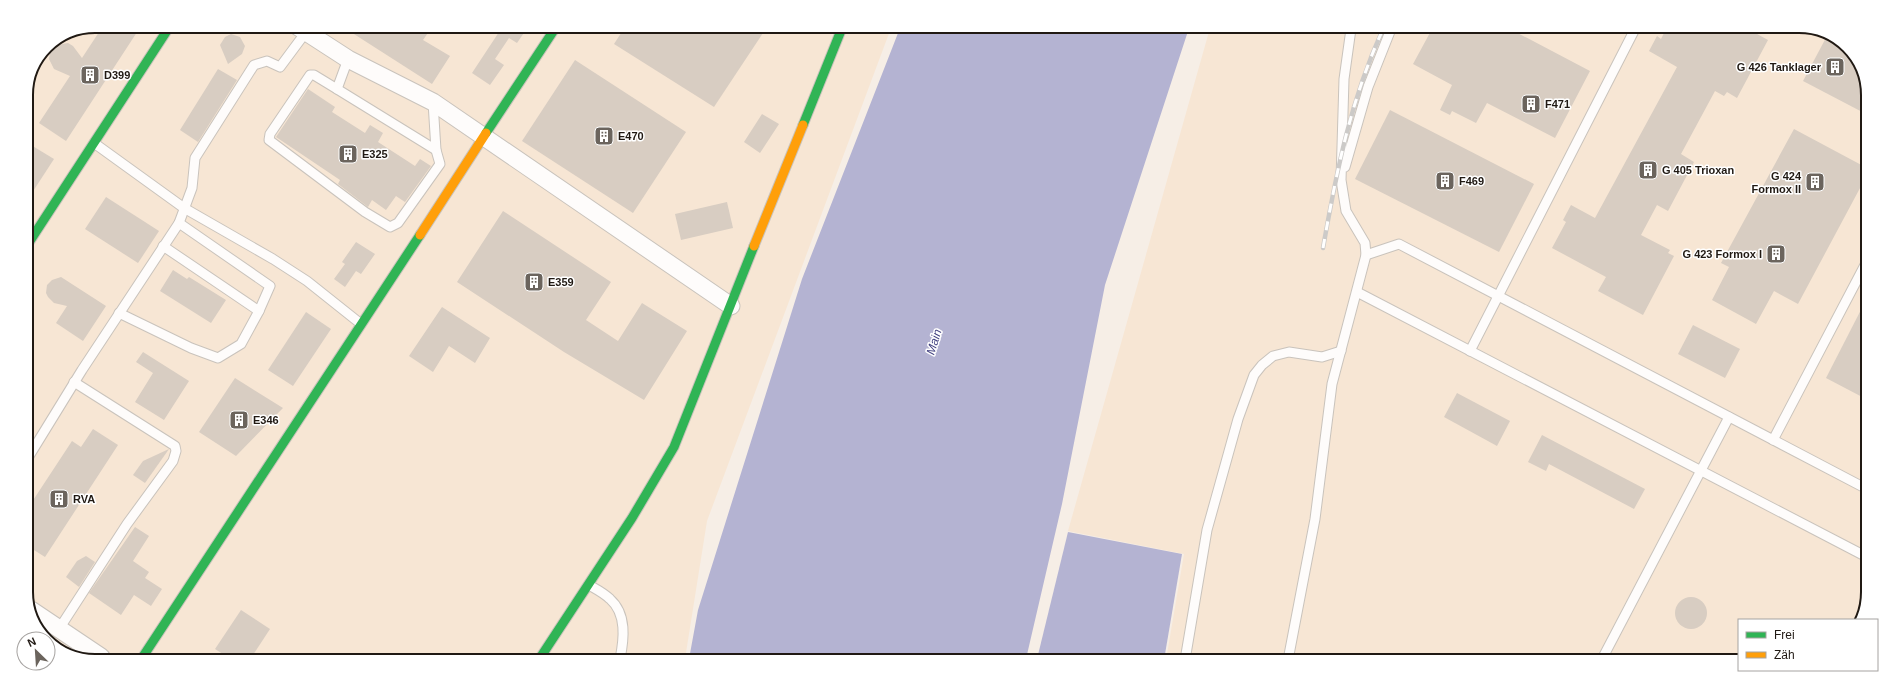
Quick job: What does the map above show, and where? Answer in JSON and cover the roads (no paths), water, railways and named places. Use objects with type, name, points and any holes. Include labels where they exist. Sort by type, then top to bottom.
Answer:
[{"type":"street","points":[[33,235],[165,33]]},
{"type":"street","points":[[308,33],[348,59],[433,102],[485,136],[731,306]]},
{"type":"street","points":[[145,654],[552,33]]},
{"type":"street","points":[[543,654],[589,585],[674,447],[840,33]]},
{"type":"street","points":[[37,614],[95,654]]},
{"type":"lane","points":[[33,449],[74,382],[179,223],[192,188],[195,158],[254,65],[267,60],[280,67],[300,33]]},
{"type":"lane","points":[[1289,654],[1315,519],[1332,384],[1366,255],[1365,243],[1346,211],[1341,180],[1344,79],[1350,33]]},
{"type":"lane","points":[[1341,180],[1368,87],[1389,33]]},
{"type":"lane","points":[[1470,351],[1632,33]]},
{"type":"lane","points":[[337,89],[348,59]]},
{"type":"lane","points":[[433,102],[436,150],[440,164],[398,223],[390,227],[365,212],[269,140],[270,134],[310,75],[314,75],[436,150]]},
{"type":"lane","points":[[94,143],[184,208],[273,259],[307,281],[361,324]]},
{"type":"lane","points":[[119,313],[191,348],[218,358],[240,344],[260,311],[270,286],[179,223]]},
{"type":"lane","points":[[1366,255],[1399,244],[1861,486]]},
{"type":"lane","points":[[163,246],[260,311]]},
{"type":"lane","points":[[1773,440],[1861,272]]},
{"type":"lane","points":[[1357,292],[1861,554]]},
{"type":"lane","points":[[1186,654],[1207,530],[1238,419],[1254,375],[1262,365],[1273,356],[1289,352],[1322,357],[1341,351]]},
{"type":"lane","points":[[59,629],[127,524],[173,461],[176,451],[175,446],[74,382]]},
{"type":"lane","points":[[1605,654],[1729,417]]},
{"type":"lane","points":[[589,585],[610,598],[619,613],[624,626],[624,639],[621,654]]},
{"type":"water","name":"Main","points":[[898,33],[1187,33],[1105,285],[1062,504],[1027,654],[690,654],[698,610],[802,279]]},
{"type":"water","points":[[1068,532],[1182,554],[1165,654],[1038,654]]},
{"type":"railway","points":[[1323,248],[1339,163],[1353,110],[1381,33]]},
{"type":"place","name":"G 426 Tanklager","points":[[1835,67]]},
{"type":"place","name":"D399","points":[[90,75]]},
{"type":"place","name":"F471","points":[[1531,104]]},
{"type":"place","name":"E470","points":[[604,136]]},
{"type":"place","name":"E325","points":[[348,154]]},
{"type":"place","name":"G 405 Trioxan","points":[[1648,170]]},
{"type":"place","name":"F469","points":[[1445,181]]},
{"type":"place","name":"G 424 Formox II","points":[[1815,182]]},
{"type":"place","name":"G 423 Formox I","points":[[1776,254]]},
{"type":"place","name":"E359","points":[[534,282]]},
{"type":"place","name":"E346","points":[[239,420]]},
{"type":"place","name":"RVA","points":[[59,499]]}]
